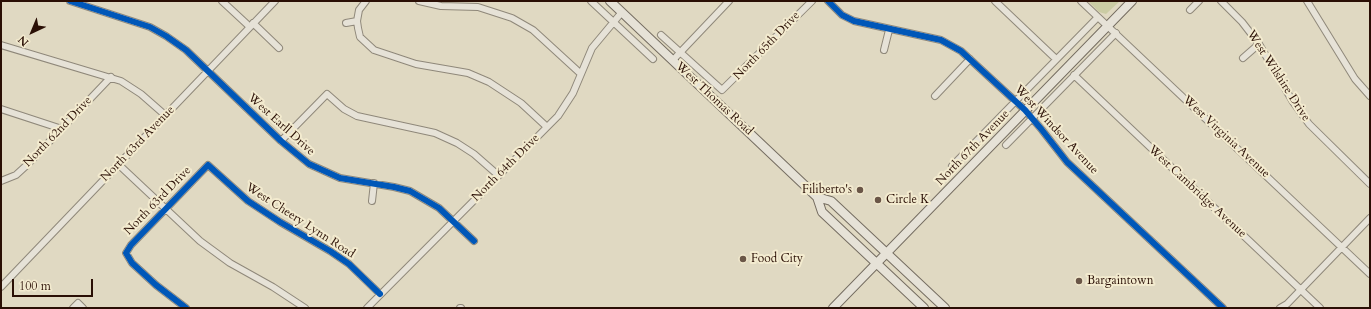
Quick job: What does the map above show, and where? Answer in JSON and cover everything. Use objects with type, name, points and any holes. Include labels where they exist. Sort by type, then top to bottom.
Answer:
[{"type":"main road","name":"West Thomas Road","points":[[610,1],[817,197],[831,201],[945,308]]},
{"type":"main road","name":"North 67th Avenue","points":[[833,308],[1132,1]]},
{"type":"main road","name":"West Thomas Road","points":[[817,197],[822,212],[877,262],[924,308]]},
{"type":"street","name":"West Earll Drive","points":[[70,1],[150,27],[186,50],[281,141],[308,164],[340,178],[374,183],[410,191],[429,201],[454,221],[474,241]]},
{"type":"street","points":[[222,1],[278,48]]},
{"type":"street","name":"North 63rd Avenue","points":[[1,287],[275,1]]},
{"type":"street","points":[[366,1],[360,10],[357,21],[360,37],[374,50],[406,61],[468,73],[490,82],[520,103],[547,128]]},
{"type":"street","points":[[419,1],[441,6],[478,4],[512,18],[533,30],[581,74]]},
{"type":"street","points":[[591,1],[652,59]]},
{"type":"street","points":[[673,60],[729,1]]},
{"type":"street","name":"North 65th Drive","points":[[722,90],[812,1]]},
{"type":"street","name":"West Windsor Avenue","points":[[828,1],[848,19],[889,30],[949,43],[955,46],[1025,110],[1067,162],[1224,308]]},
{"type":"street","points":[[995,1],[1056,59]]},
{"type":"street","name":"West Virginia Avenue","points":[[1081,1],[1370,274]]},
{"type":"street","points":[[1190,10],[1199,1]]},
{"type":"street","name":"West Wilshire Drive","points":[[1221,1],[1242,22],[1259,44],[1293,102],[1309,124],[1370,184]]},
{"type":"street","points":[[1307,1],[1355,79],[1370,96]]},
{"type":"street","name":"North 64th Drive","points":[[367,308],[547,128],[564,108],[573,93],[592,48],[612,21],[622,12]]},
{"type":"street","name":"North 67th Avenue","points":[[952,166],[1098,17]]},
{"type":"street","points":[[346,23],[357,21]]},
{"type":"street","points":[[884,50],[889,30]]},
{"type":"street","name":"North 67th Avenue","points":[[1006,145],[1116,33]]},
{"type":"street","name":"West Thomas Road","points":[[661,35],[722,90]]},
{"type":"street","points":[[1243,58],[1259,44]]},
{"type":"street","points":[[1,45],[111,77],[131,86],[165,115]]},
{"type":"street","points":[[935,96],[970,59]]},
{"type":"street","name":"West Cambridge Avenue","points":[[1074,75],[1320,308]]},
{"type":"street","name":"North 62nd Drive","points":[[1,180],[16,175],[23,169],[111,77]]},
{"type":"street","points":[[281,141],[327,94],[344,109],[357,116],[435,133],[457,143],[474,154],[498,176]]},
{"type":"street","points":[[1,109],[62,129]]},
{"type":"street","points":[[118,164],[200,241],[220,257],[280,291],[305,308]]},
{"type":"street","name":"North 63rd Drive","points":[[186,308],[156,285],[132,263],[126,253],[131,244],[208,166]]},
{"type":"street","name":"West Cheery Lynn Road","points":[[208,166],[248,201],[280,222],[330,250],[349,264],[380,294]]},
{"type":"street","points":[[372,202],[374,183]]},
{"type":"street","points":[[1280,308],[1287,304],[1370,218]]},
{"type":"street","points":[[73,308],[78,303],[83,308]]},
{"type":"green space","points":[[1088,1],[1120,1],[1106,14],[1099,12]]},
{"type":"cycle path","points":[[70,1],[150,27],[166,36],[186,50],[281,141],[309,164],[340,178],[410,191],[439,208],[474,241]]},
{"type":"cycle path","points":[[828,1],[842,15],[854,21],[941,40],[961,51],[1025,110],[1067,162],[1223,308]]},
{"type":"cycle path","points":[[186,308],[156,285],[132,263],[126,253],[131,245],[208,165],[248,201],[349,264],[380,294]]},
{"type":"place","name":"Filiberto's","points":[[860,190]]},
{"type":"place","name":"Circle K","points":[[878,200]]},
{"type":"place","name":"Food City","points":[[743,259]]},
{"type":"place","name":"Bargaintown","points":[[1079,281]]}]
